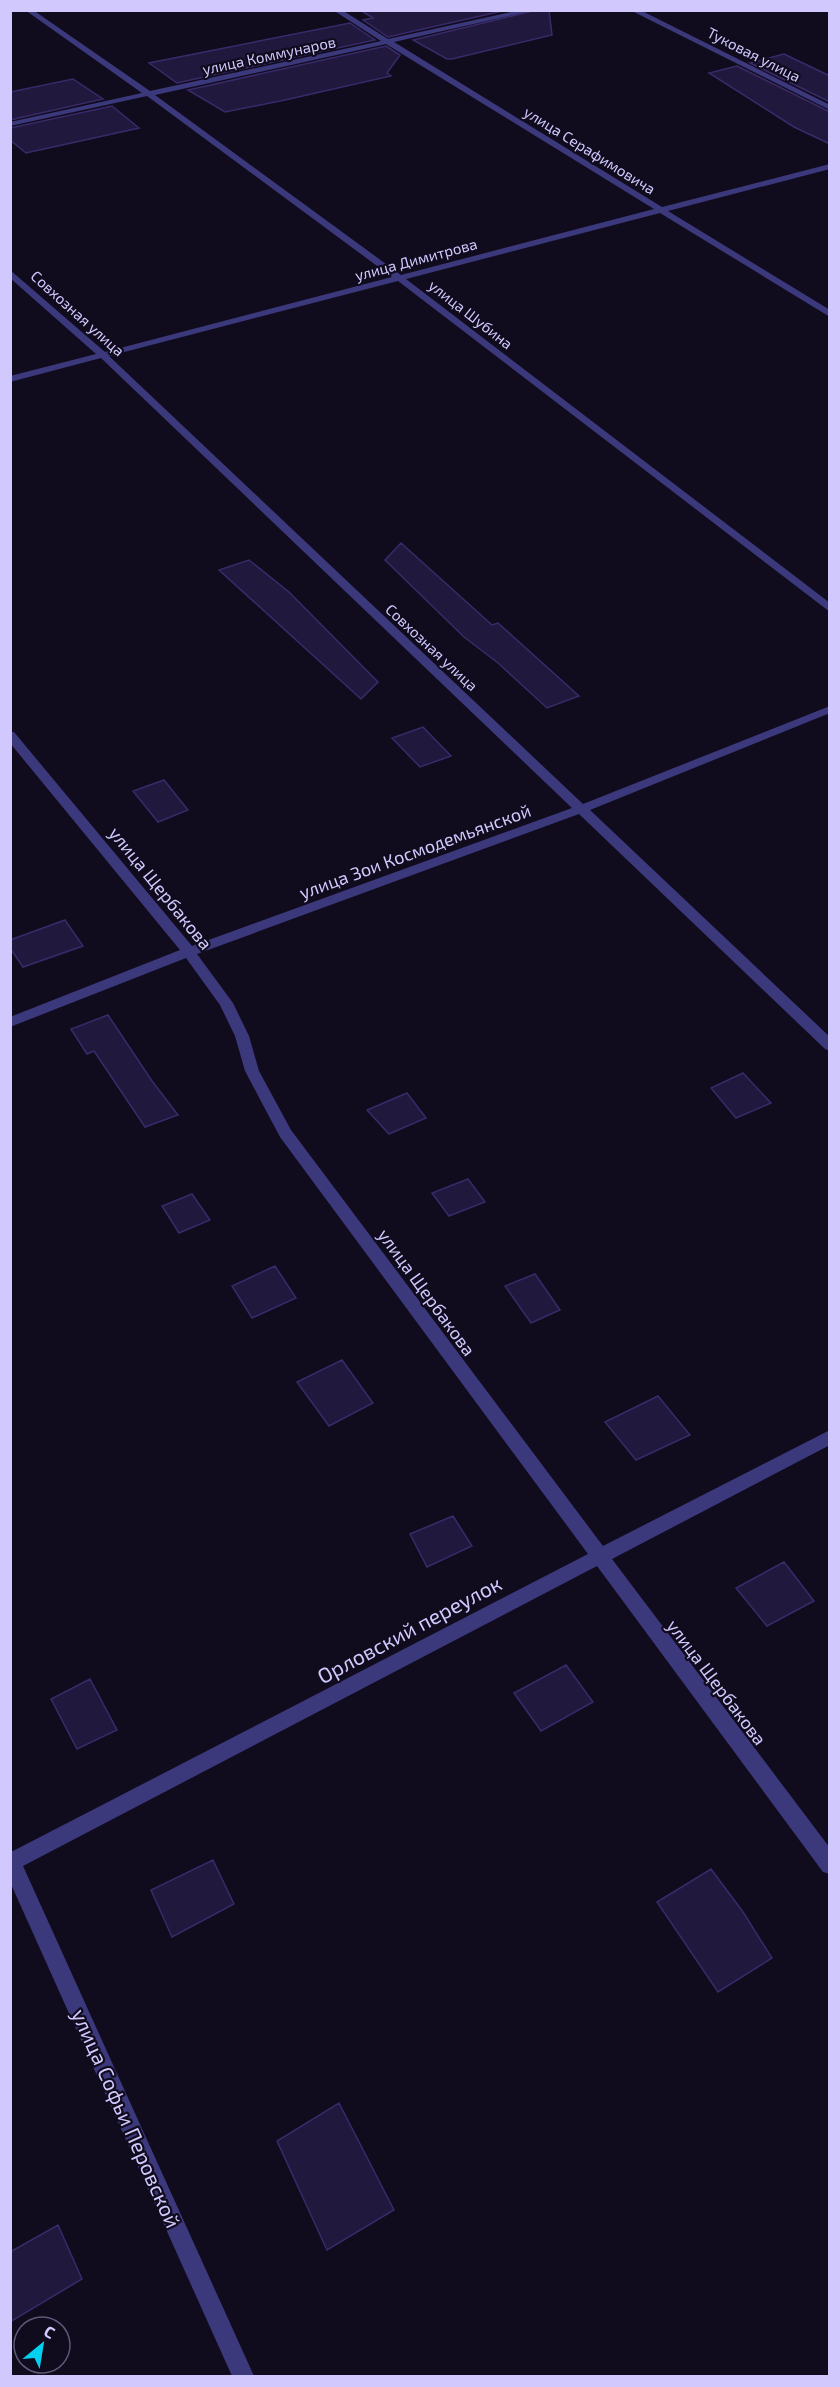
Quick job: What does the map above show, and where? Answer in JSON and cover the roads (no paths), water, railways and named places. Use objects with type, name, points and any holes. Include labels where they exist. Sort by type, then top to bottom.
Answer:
[{"type":"street","name":"улица Шубина","points":[[28,10],[151,94],[399,278],[830,609]]},
{"type":"street","name":"улица Серафимовича","points":[[336,10],[830,314]]},
{"type":"street","name":"улица Коммунаров","points":[[10,124],[532,10]]},
{"type":"street","name":"Туковая улица","points":[[633,10],[830,108]]},
{"type":"street","name":"улица Димитрова","points":[[10,379],[830,166]]},
{"type":"street","name":"Совхозная улица","points":[[10,273],[103,355],[830,1046]]},
{"type":"street","name":"улица Зои Космодемьянской","points":[[10,1022],[189,952],[582,809],[830,709]]},
{"type":"street","name":"улица Щербакова","points":[[10,735],[189,952],[226,1003],[242,1036],[252,1071],[285,1133],[597,1556],[830,1865]]},
{"type":"street","name":"Орловский переулок","points":[[11,1861],[830,1437]]},
{"type":"street","name":"улица Софьи Перовской","points":[[11,1861],[243,2376]]}]
